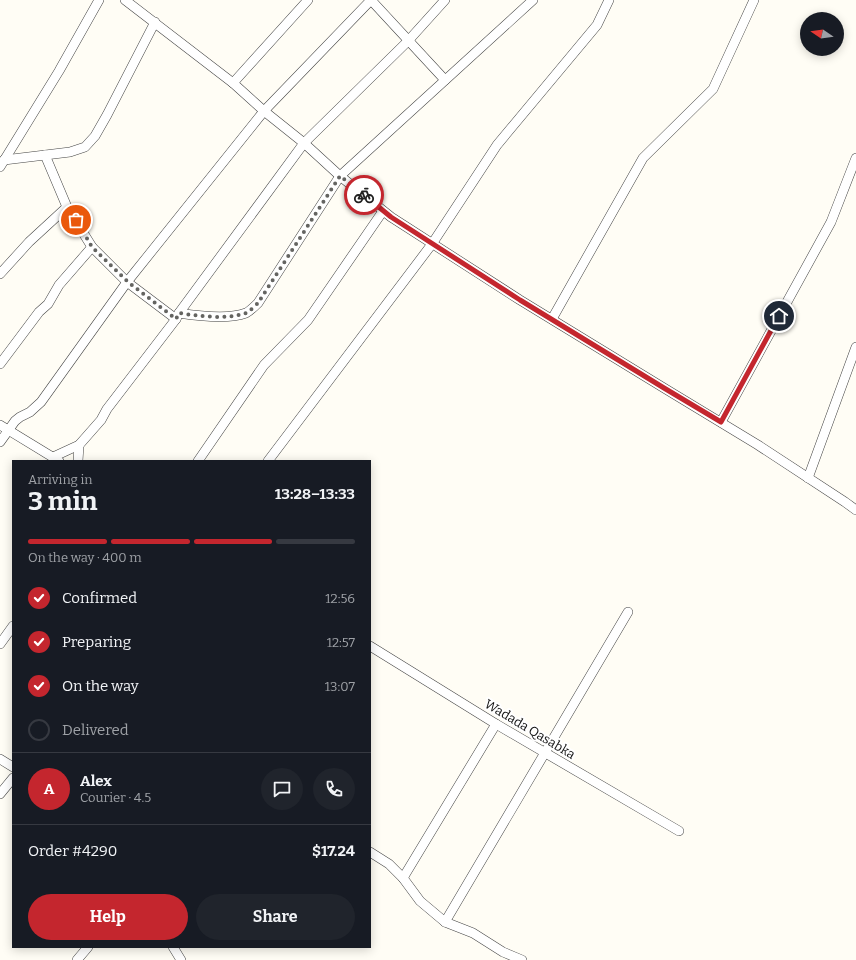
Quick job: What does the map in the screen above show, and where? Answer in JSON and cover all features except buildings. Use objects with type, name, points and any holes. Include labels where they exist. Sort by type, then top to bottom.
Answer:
[{"type":"street","points":[[2,163],[59,70],[99,0]]},
{"type":"street","points":[[234,82],[308,0]]},
{"type":"street","points":[[0,442],[15,421],[30,412],[41,402],[128,282],[264,111],[371,0],[445,80]]},
{"type":"street","points":[[0,425],[56,459],[79,445],[101,420],[107,409],[178,316],[304,143],[408,41],[445,0]]},
{"type":"street","points":[[45,155],[68,207],[92,247],[128,282],[178,316],[191,315],[215,317],[247,313],[258,303],[340,176],[533,0]]},
{"type":"street","points":[[269,460],[432,244],[497,145],[597,25],[609,0]]},
{"type":"street","points":[[552,319],[643,158],[713,89],[754,0]]},
{"type":"street","points":[[129,1],[234,82],[264,111],[304,143],[340,176],[391,217],[552,319],[758,445],[856,510]]},
{"type":"street","points":[[2,163],[70,152],[85,147],[95,136],[107,115],[155,22]]},
{"type":"street","points":[[721,422],[831,222],[856,158]]},
{"type":"street","points":[[0,274],[29,242],[68,207]]},
{"type":"street","points":[[199,460],[264,365],[308,320],[383,211]]},
{"type":"street","points":[[0,364],[39,312],[48,304],[58,285],[92,247]]},
{"type":"street","points":[[808,478],[856,347]]},
{"type":"street","points":[[78,460],[79,445]]},
{"type":"street","points":[[445,922],[628,612]]},
{"type":"street","points":[[0,644],[12,627]]},
{"type":"street","name":"Wadada Qasabka","points":[[371,647],[496,724],[680,831]]},
{"type":"street","points":[[403,878],[496,724]]},
{"type":"street","points":[[0,759],[12,766]]},
{"type":"street","points":[[0,794],[12,779]]},
{"type":"street","points":[[371,853],[389,864],[403,878],[420,901],[445,922],[473,933],[502,952],[522,960]]},
{"type":"street","points":[[77,960],[87,948]]},
{"type":"way so far","points":[[76,220],[92,247],[128,282],[176,319],[179,313],[215,317],[247,313],[258,303],[340,176],[364,195]]},
{"type":"route","points":[[364,195],[391,217],[520,300],[721,422],[779,316]]}]
